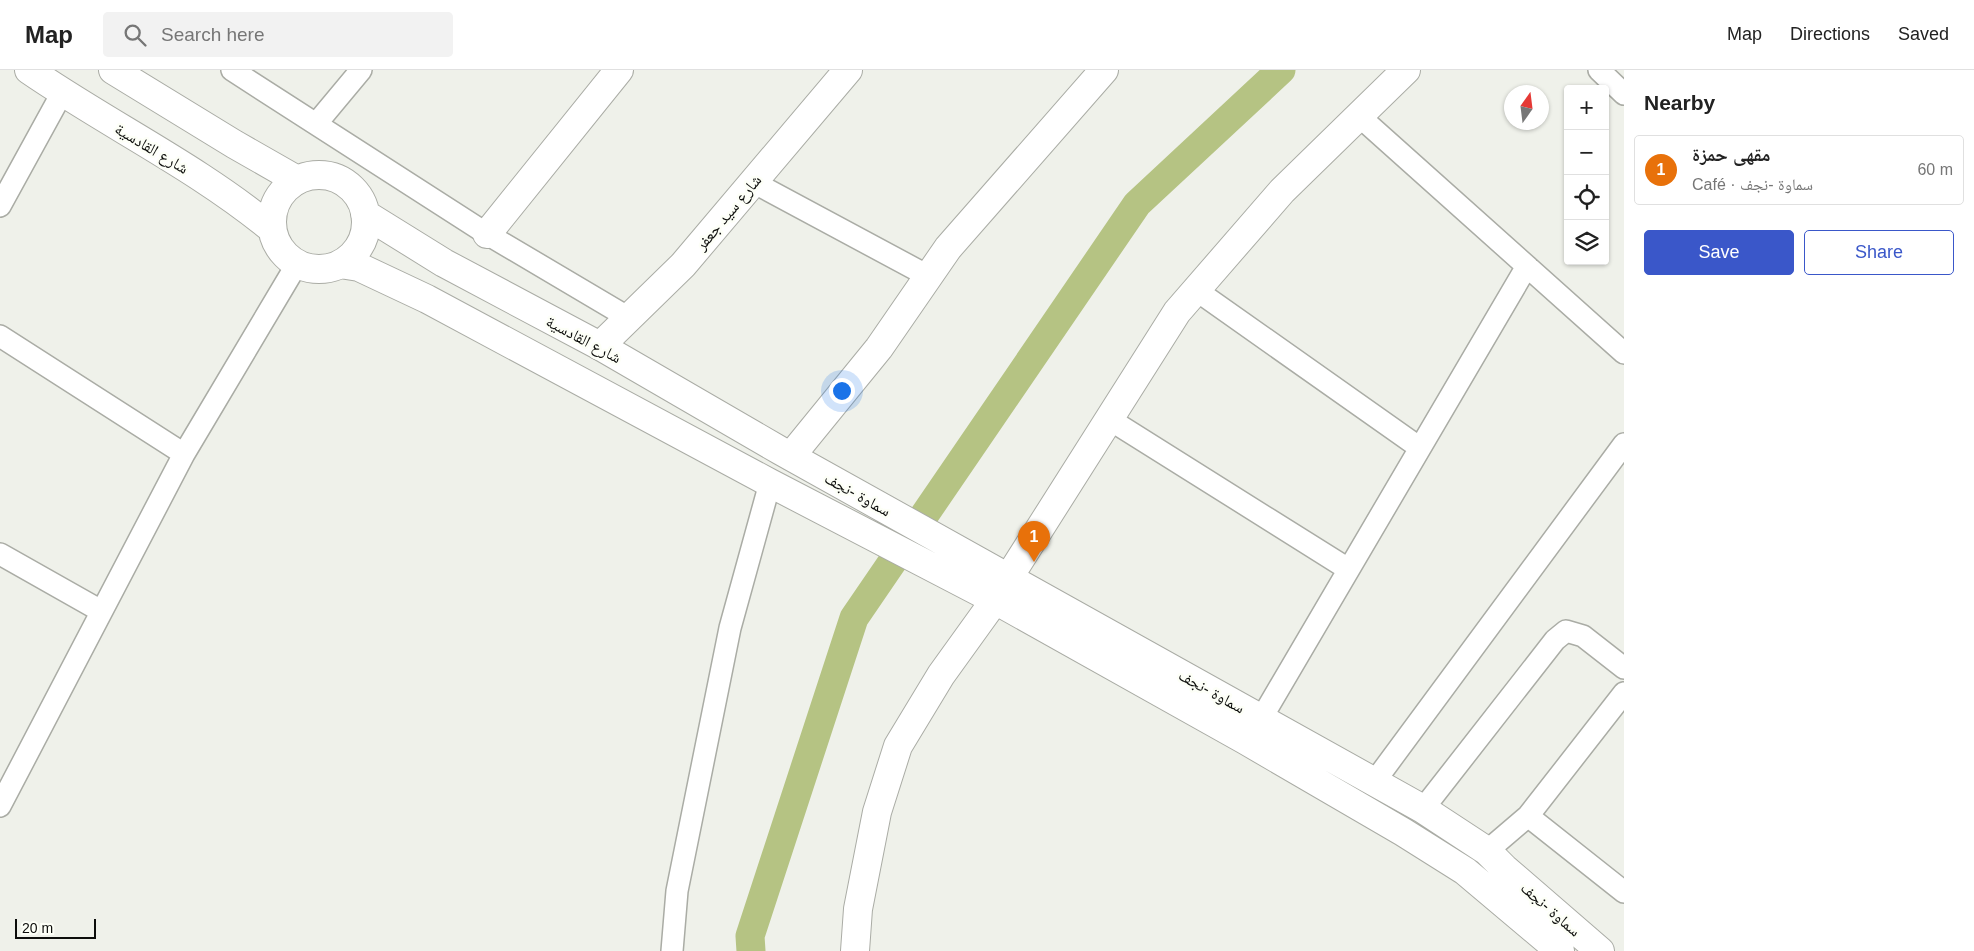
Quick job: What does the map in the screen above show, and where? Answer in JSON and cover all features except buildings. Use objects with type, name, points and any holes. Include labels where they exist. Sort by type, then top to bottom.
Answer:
[{"type":"main road","name":"شارع القادسية","points":[[29,70],[62,93],[215,186],[272,229]]},
{"type":"main road","points":[[113,70],[297,180]]},
{"type":"main road","points":[[487,234],[618,70]]},
{"type":"main road","name":"شارع سيد جعفر","points":[[600,346],[683,265],[848,70]]},
{"type":"main road","points":[[797,460],[879,348],[948,248],[1104,70]]},
{"type":"main road","points":[[855,951],[858,909],[877,812],[898,746],[994,585],[1109,420],[1177,312],[1282,191],[1406,70]]},
{"type":"main road","points":[[311,175],[326,175],[340,180],[352,188],[361,200],[365,214],[366,229],[361,243],[352,255],[340,264],[326,269],[311,268],[297,264],[285,255],[276,243],[272,229],[272,214],[276,200],[285,188],[297,180],[311,175]]},
{"type":"main road","name":"شارع القادسية","points":[[365,214],[444,264],[600,346],[797,460]]},
{"type":"main road","points":[[340,264],[359,268],[427,299],[777,486]]},
{"type":"main road","name":"سماوة -نجف","points":[[797,460],[994,585],[1464,871],[1560,951]]},
{"type":"main road","name":"سماوة -نجف","points":[[777,486],[994,585],[1261,719],[1376,781],[1424,809],[1488,851],[1504,868],[1600,951]]},
{"type":"main road","points":[[1382,820],[1400,795]]},
{"type":"street","points":[[232,70],[487,234],[628,318]]},
{"type":"street","points":[[316,124],[361,70]]},
{"type":"street","points":[[1599,70],[1624,94]]},
{"type":"street","points":[[0,206],[62,93]]},
{"type":"street","points":[[1359,116],[1624,353]]},
{"type":"street","points":[[753,182],[928,276]]},
{"type":"street","points":[[0,806],[184,454],[297,264]]},
{"type":"street","points":[[1261,719],[1527,266]]},
{"type":"street","points":[[1196,290],[1420,448]]},
{"type":"street","points":[[0,336],[184,454]]},
{"type":"street","points":[[1109,420],[1348,569]]},
{"type":"street","points":[[1376,781],[1624,444]]},
{"type":"street","points":[[672,951],[677,891],[730,628],[777,486]]},
{"type":"street","points":[[0,554],[101,611]]},
{"type":"street","points":[[1424,809],[1555,640],[1566,631],[1583,636],[1624,668]]},
{"type":"street","points":[[1488,851],[1528,816],[1624,693]]},
{"type":"street","points":[[1528,816],[1624,892]]},
{"type":"waterway","points":[[751,951],[750,936],[854,618],[1137,204],[1281,70]]},
{"type":"place","name":"مقهى حمزة","points":[[1034,562]]}]
